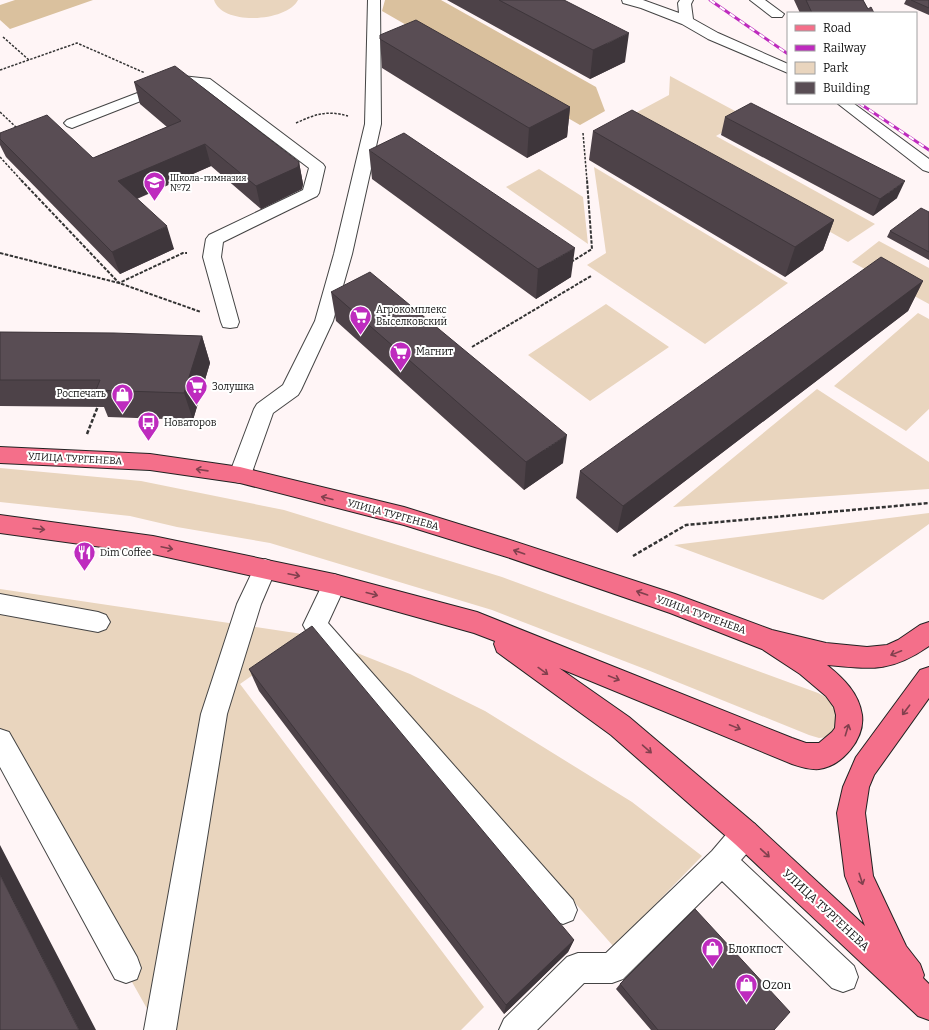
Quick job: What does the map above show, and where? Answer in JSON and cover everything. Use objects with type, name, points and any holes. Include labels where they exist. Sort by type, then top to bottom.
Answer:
[{"type":"main road","name":"УЛИЦА ТУРГЕНЕВА","points":[[0,455],[150,462],[240,475],[404,516],[506,548],[675,604],[771,641],[831,683],[840,694],[846,705],[849,720],[848,732],[833,750],[821,756],[802,754],[477,623],[334,584],[153,545],[0,524]]},
{"type":"main road","name":"УЛИЦА ТУРГЕНЕВА","points":[[477,623],[620,726],[746,834],[929,1005]]},
{"type":"main road","points":[[771,641],[826,654],[867,658],[889,656],[907,648],[929,632]]},
{"type":"main road","points":[[929,678],[865,766],[856,787],[850,813],[859,876],[873,910],[896,957],[929,1001]]},
{"type":"street","points":[[240,475],[264,409],[291,390],[324,321],[343,254],[373,124],[374,0]]},
{"type":"street","points":[[628,0],[646,5],[687,21],[713,36],[787,68]]},
{"type":"street","points":[[686,0],[684,3],[687,21]]},
{"type":"street","points":[[756,0],[777,14]]},
{"type":"street","points":[[72,123],[182,80],[205,82],[317,167],[311,193],[215,239],[212,257],[230,322]]},
{"type":"street","points":[[845,104],[929,167]]},
{"type":"street","points":[[160,1030],[214,714],[249,604],[265,569]]},
{"type":"street","points":[[334,584],[315,625],[563,910]]},
{"type":"street","points":[[0,604],[98,622]]},
{"type":"street","points":[[0,740],[126,968]]},
{"type":"street","points":[[515,1030],[578,968],[612,968],[722,860],[746,834]]},
{"type":"street","points":[[722,860],[843,977]]},
{"type":"path","points":[[3,37],[29,60]]},
{"type":"path","points":[[0,70],[76,43],[171,84]]},
{"type":"path","points":[[274,133],[322,111],[336,112],[373,124]]},
{"type":"path","points":[[0,112],[19,130]]},
{"type":"path","points":[[570,262],[592,249],[583,133]]},
{"type":"path","points":[[0,157],[119,283]]},
{"type":"path","points":[[0,253],[119,283],[230,322]]},
{"type":"path","points":[[119,283],[183,253],[212,257]]},
{"type":"path","points":[[472,347],[591,276]]},
{"type":"path","points":[[86,437],[100,400]]},
{"type":"path","points":[[633,556],[686,525],[929,503]]},
{"type":"green space","points":[[214,0],[298,0],[292,7],[281,13],[269,17],[255,18],[229,14],[219,8]]},
{"type":"green space","points":[[670,76],[748,118],[716,136],[875,224],[848,242],[628,117],[669,95]]},
{"type":"green space","points":[[594,167],[788,283],[705,344],[587,265],[606,253]]},
{"type":"green space","points":[[539,169],[583,197],[588,244],[506,187]]},
{"type":"green space","points":[[879,241],[929,268],[929,304],[852,262]]},
{"type":"green space","points":[[606,304],[669,347],[590,401],[528,355]]},
{"type":"green space","points":[[918,313],[929,319],[929,409],[906,431],[834,386]]},
{"type":"green space","points":[[817,389],[929,462],[929,489],[673,507]]},
{"type":"green space","points":[[0,468],[141,481],[284,510],[502,577],[818,693],[834,705],[840,724],[829,737],[819,738],[809,735],[650,671],[492,610],[270,543],[177,527],[130,516],[0,502]]},
{"type":"green space","points":[[929,513],[929,524],[823,600],[674,545]]},
{"type":"green space","points":[[0,589],[309,635],[240,684],[484,1007],[461,1030],[159,1030],[0,747]]},
{"type":"green space","points":[[352,651],[410,674],[485,711],[632,802],[702,856],[614,947]]},
{"type":"shaded area","points":[[15,0],[93,0],[10,29],[0,20],[0,5]]},
{"type":"shaded area","points":[[385,0],[441,0],[596,87],[605,111],[580,125],[382,11]]},
{"type":"building","points":[[499,0],[564,0],[629,33],[593,50]]},
{"type":"building","points":[[806,0],[863,0],[868,9],[871,7],[874,12],[812,12]]},
{"type":"building","points":[[911,0],[929,0],[929,8]]},
{"type":"building","points":[[416,20],[570,107],[529,128],[380,39],[380,35]]},
{"type":"building","points":[[175,66],[299,162],[298,167],[256,186],[205,144],[118,181],[167,226],[112,252],[0,139],[0,133],[47,115],[93,158],[181,121],[134,82]]},
{"type":"building","points":[[751,103],[905,181],[880,199],[725,117]]},
{"type":"building","points":[[632,110],[834,220],[795,247],[593,131]]},
{"type":"building","points":[[404,133],[575,248],[538,269],[369,150]]},
{"type":"building","points":[[921,208],[929,212],[929,252],[890,231]]},
{"type":"building","points":[[881,257],[923,281],[623,506],[580,471]]},
{"type":"building","points":[[370,272],[567,435],[526,462],[331,292]]},
{"type":"building","points":[[0,332],[114,333],[202,336],[184,393],[96,390],[100,380],[0,380]]},
{"type":"building","points":[[312,626],[574,940],[506,1005],[249,669]]},
{"type":"building","points":[[0,875],[79,1030],[0,1030]]},
{"type":"building","points":[[695,909],[790,1012],[774,1030],[658,1030],[620,984]]},
{"type":"railway","points":[[710,0],[787,53]]},
{"type":"railway","points":[[860,104],[929,150]]},
{"type":"place","name":"Школа-гимназия №72","points":[[155,202]]},
{"type":"place","name":"Агрокомплекс Выселковский","points":[[361,336]]},
{"type":"place","name":"Магнит","points":[[401,372]]},
{"type":"place","name":"Золушка","points":[[196,406]]},
{"type":"place","name":"Роспечать","points":[[122,414]]},
{"type":"place","name":"Новаторов","points":[[149,442]]},
{"type":"place","name":"Dim Coffee","points":[[85,572]]},
{"type":"place","name":"Блокпост","points":[[712,968]]},
{"type":"place","name":"Ozon","points":[[746,1004]]}]
